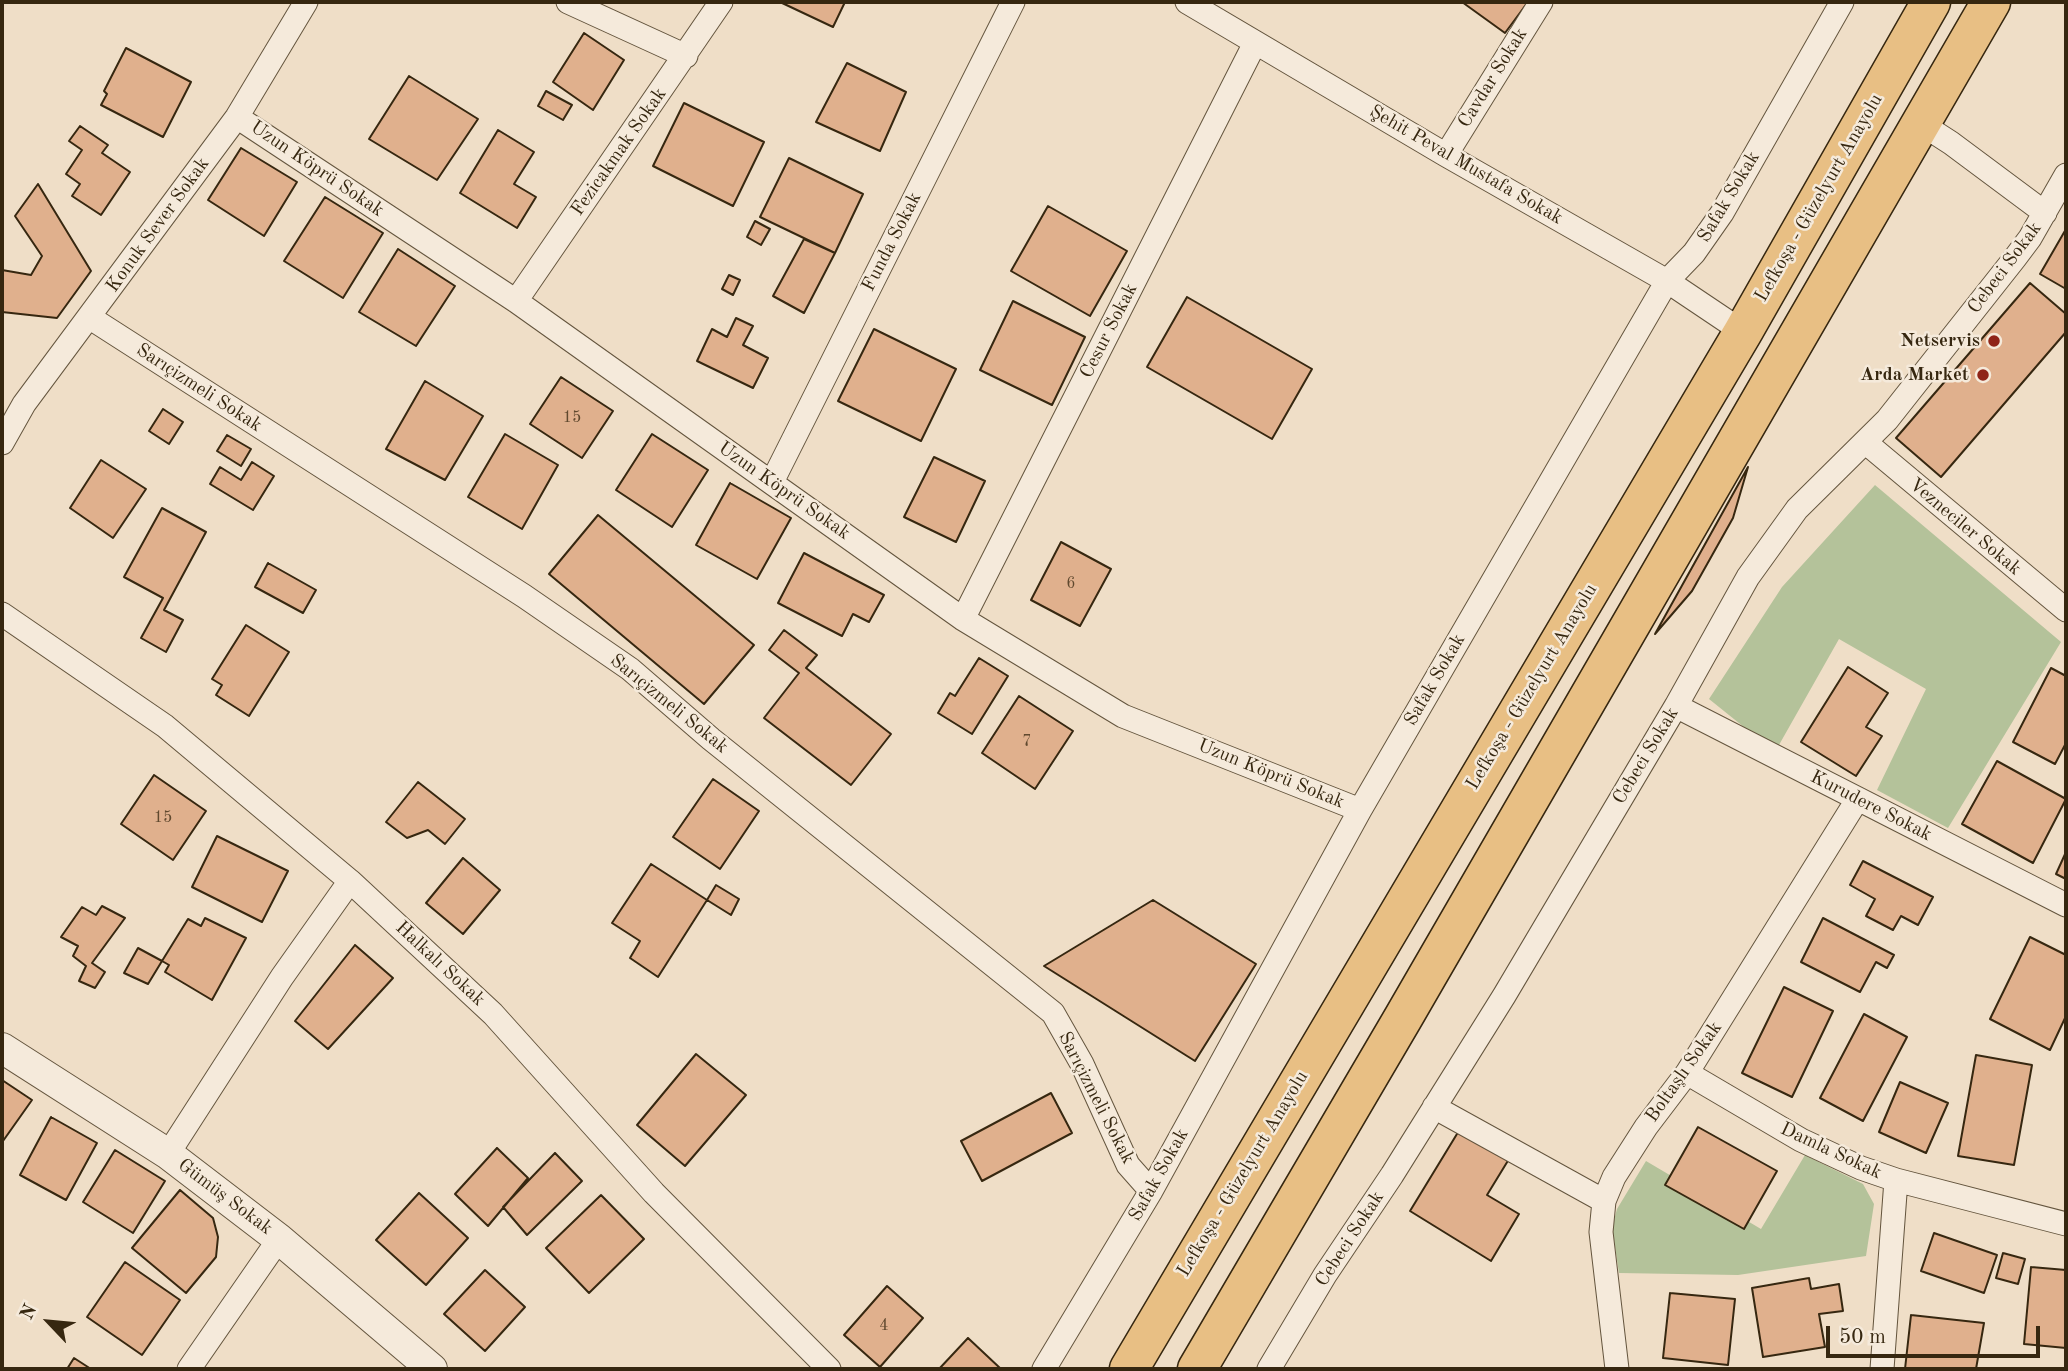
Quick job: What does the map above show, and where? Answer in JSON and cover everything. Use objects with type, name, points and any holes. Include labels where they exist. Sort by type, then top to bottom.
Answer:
[{"type":"highway","name":"Lefkoşa - Güzelyurt Anayolu","points":[[1129,1369],[1743,332],[1931,2]]},
{"type":"highway","points":[[1197,1369],[1991,2]]},
{"type":"street","name":"Konuk Sever Sokak","points":[[2,443],[24,404],[237,117],[306,2]]},
{"type":"street","points":[[568,2],[686,56]]},
{"type":"street","name":"Fezicakmak Sokak","points":[[516,301],[722,2]]},
{"type":"street","name":"Funda Sokak","points":[[772,482],[1013,2]]},
{"type":"street","name":"Şehit Peval Mustafa Sokak","points":[[1186,2],[1667,281],[1743,332]]},
{"type":"street","name":"Cavdar Sokak","points":[[1446,155],[1541,2]]},
{"type":"street","name":"Safak Sokak","points":[[1044,1369],[1151,1191],[1360,810],[1667,281],[1694,253],[1722,213],[1842,2]]},
{"type":"street","name":"Cesur Sokak","points":[[963,619],[1255,43]]},
{"type":"street","name":"Uzun Köprü Sokak","points":[[237,117],[516,301],[963,619],[1123,716],[1360,810]]},
{"type":"street","points":[[1920,124],[1951,143],[2045,213]]},
{"type":"street","name":"Cebeci Sokak","points":[[1269,1369],[1325,1275],[1504,996],[1771,542],[1797,509],[1887,420],[2015,258],[2066,175]]},
{"type":"street","name":"Sarıçizmeli Sokak","points":[[89,317],[524,596],[630,669],[711,739],[1053,1013],[1082,1064],[1128,1166],[1151,1191]]},
{"type":"street","name":"Vezneciler Sokak","points":[[1865,442],[2066,610]]},
{"type":"street","name":"Halkalı Sokak","points":[[2,614],[165,726],[350,881],[493,1014],[654,1192],[829,1369]]},
{"type":"street","name":"Kurudere Sokak","points":[[1676,706],[2066,905]]},
{"type":"street","name":"Boltaşlı Sokak","points":[[1617,1369],[1601,1232],[1604,1201],[1614,1177],[1646,1126],[1687,1073],[1857,800]]},
{"type":"street","points":[[168,1154],[282,977],[350,881]]},
{"type":"street","name":"Gümüş Sokak","points":[[2,1048],[168,1154],[279,1239],[432,1369]]},
{"type":"street","name":"Damla Sokak","points":[[1687,1073],[1801,1140],[1861,1168],[1896,1180],[2066,1224]]},
{"type":"street","points":[[1434,1108],[1604,1201]]},
{"type":"street","points":[[1882,1369],[1896,1180]]},
{"type":"street","points":[[189,1369],[279,1239]]},
{"type":"green space","points":[[1875,485],[2061,642],[1948,828],[1877,790],[1926,689],[1839,639],[1775,752],[1709,699],[1782,587]]},
{"type":"green space","points":[[1805,1155],[1863,1184],[1874,1204],[1866,1256],[1738,1275],[1619,1273],[1612,1227],[1617,1209],[1646,1161],[1761,1229]]},
{"type":"building","points":[[780,2],[845,2],[833,27]]},
{"type":"building","points":[[1462,2],[1528,2],[1505,33]]},
{"type":"building","points":[[584,33],[624,60],[593,110],[553,82]]},
{"type":"building","points":[[126,48],[191,82],[163,137],[101,105],[107,94],[104,91]]},
{"type":"building","points":[[847,63],[906,92],[880,151],[816,122]]},
{"type":"building","points":[[409,76],[478,119],[437,180],[369,139]]},
{"type":"building","points":[[546,91],[572,105],[563,120],[538,106]]},
{"type":"building","points":[[684,103],[764,142],[733,206],[653,166]]},
{"type":"building","points":[[80,126],[108,145],[102,153],[130,172],[101,215],[72,196],[80,184],[66,174],[82,150],[69,141]]},
{"type":"building","points":[[498,130],[534,152],[514,184],[536,197],[517,228],[460,193]]},
{"type":"building","points":[[241,148],[297,182],[264,236],[208,200]]},
{"type":"building","points":[[789,158],[863,194],[835,253],[760,217]]},
{"type":"building","points":[[38,184],[91,271],[57,318],[2,312],[2,270],[31,275],[42,256],[15,216]]},
{"type":"building","points":[[325,197],[383,233],[343,298],[284,261]]},
{"type":"building","points":[[1048,206],[1127,251],[1090,316],[1011,271]]},
{"type":"building","points":[[755,221],[770,229],[761,245],[747,237]]},
{"type":"building","points":[[2066,229],[2066,289],[2040,274]]},
{"type":"building","points":[[804,239],[835,253],[804,313],[773,296]]},
{"type":"building","points":[[398,249],[455,286],[416,346],[359,312]]},
{"type":"building","points":[[729,275],[740,280],[733,295],[722,289]]},
{"type":"building","points":[[2030,283],[2066,314],[2066,332],[1941,477],[1896,438]]},
{"type":"building","points":[[1187,297],[1312,369],[1272,439],[1147,367]]},
{"type":"building","points":[[1013,301],[1085,337],[1052,405],[980,370]]},
{"type":"building","points":[[736,318],[753,326],[743,345],[768,358],[753,388],[697,361],[712,329],[727,337]]},
{"type":"building","points":[[874,329],[956,369],[921,441],[838,401]]},
{"type":"building","points":[[561,377],[613,411],[582,458],[530,424]]},
{"type":"building","points":[[425,381],[483,416],[445,480],[386,449]]},
{"type":"building","points":[[163,409],[183,422],[169,444],[149,431]]},
{"type":"building","points":[[505,434],[558,465],[522,529],[468,497]]},
{"type":"building","points":[[652,434],[708,470],[672,527],[616,490]]},
{"type":"building","points":[[227,435],[251,449],[241,466],[217,451]]},
{"type":"building","points":[[934,457],[985,481],[956,542],[904,517]]},
{"type":"building","points":[[101,460],[146,489],[113,538],[70,508]]},
{"type":"building","points":[[252,462],[274,476],[253,510],[210,484],[220,467],[241,480]]},
{"type":"building","points":[[1748,467],[1733,518],[1692,591],[1655,634]]},
{"type":"building","points":[[730,483],[791,518],[757,579],[696,545]]},
{"type":"building","points":[[162,508],[206,532],[164,610],[183,620],[166,652],[141,638],[163,598],[124,577]]},
{"type":"building","points":[[598,515],[754,645],[704,704],[549,574]]},
{"type":"building","points":[[1061,542],[1111,569],[1080,626],[1031,600]]},
{"type":"building","points":[[804,553],[884,595],[869,622],[853,614],[842,636],[778,603]]},
{"type":"building","points":[[268,563],[316,590],[303,613],[255,587]]},
{"type":"building","points":[[246,625],[289,652],[249,716],[216,695],[222,685],[212,679]]},
{"type":"building","points":[[784,630],[817,655],[806,668],[891,734],[851,785],[764,718],[799,673],[769,650]]},
{"type":"building","points":[[979,658],[1008,676],[972,734],[938,713],[950,693],[955,696]]},
{"type":"building","points":[[1848,667],[1888,693],[1866,727],[1882,736],[1856,776],[1801,742]]},
{"type":"building","points":[[2051,668],[2066,676],[2066,743],[2055,764],[2013,742]]},
{"type":"building","points":[[1019,696],[1073,731],[1035,789],[982,753]]},
{"type":"building","points":[[1997,761],[2066,799],[2033,863],[1962,824]]},
{"type":"building","points":[[154,775],[206,811],[173,860],[121,824]]},
{"type":"building","points":[[713,779],[759,811],[720,869],[673,837]]},
{"type":"building","points":[[418,782],[465,819],[445,844],[428,830],[407,838],[386,822]]},
{"type":"building","points":[[217,836],[288,871],[262,922],[192,887]]},
{"type":"building","points":[[2066,852],[2066,879],[2056,874]]},
{"type":"building","points":[[463,858],[500,890],[463,934],[426,903]]},
{"type":"building","points":[[1863,861],[1933,897],[1918,925],[1901,916],[1893,930],[1866,916],[1875,899],[1850,885]]},
{"type":"building","points":[[651,864],[707,900],[658,977],[630,958],[640,941],[612,923]]},
{"type":"building","points":[[716,885],[739,899],[731,915],[707,900]]},
{"type":"building","points":[[1153,900],[1256,964],[1195,1061],[1044,966]]},
{"type":"building","points":[[102,906],[125,918],[92,963],[105,972],[95,988],[79,981],[86,966],[73,956],[78,946],[61,937],[82,907],[96,915]]},
{"type":"building","points":[[205,918],[246,938],[212,1000],[165,972],[169,965],[162,961],[188,919],[201,926]]},
{"type":"building","points":[[1823,918],[1894,955],[1887,968],[1876,962],[1860,992],[1801,962]]},
{"type":"building","points":[[2030,937],[2066,955],[2066,1016],[2050,1050],[1990,1019]]},
{"type":"building","points":[[355,945],[393,978],[328,1049],[295,1021]]},
{"type":"building","points":[[138,948],[162,961],[148,984],[124,973]]},
{"type":"building","points":[[1784,987],[1833,1011],[1792,1097],[1742,1073]]},
{"type":"building","points":[[1864,1014],[1907,1037],[1863,1121],[1820,1098]]},
{"type":"building","points":[[696,1054],[746,1095],[685,1166],[637,1125]]},
{"type":"building","points":[[1976,1055],[2032,1065],[2014,1165],[1958,1156]]},
{"type":"building","points":[[2,1080],[32,1100],[3,1141],[2,1140]]},
{"type":"building","points":[[1900,1082],[1948,1103],[1926,1153],[1879,1132]]},
{"type":"building","points":[[1051,1093],[1072,1133],[982,1181],[961,1141]]},
{"type":"building","points":[[51,1117],[97,1143],[66,1200],[20,1175]]},
{"type":"building","points":[[1698,1127],[1777,1171],[1744,1229],[1665,1185]]},
{"type":"building","points":[[1460,1129],[1509,1159],[1487,1195],[1519,1214],[1491,1261],[1410,1211]]},
{"type":"building","points":[[497,1148],[528,1178],[488,1226],[455,1194]]},
{"type":"building","points":[[115,1150],[165,1181],[133,1233],[83,1202]]},
{"type":"building","points":[[555,1153],[582,1181],[527,1235],[503,1207]]},
{"type":"building","points":[[180,1190],[213,1218],[218,1237],[216,1257],[186,1293],[132,1248]]},
{"type":"building","points":[[419,1193],[468,1238],[426,1285],[376,1240]]},
{"type":"building","points":[[601,1195],[644,1239],[589,1293],[546,1248]]},
{"type":"building","points":[[1934,1233],[1997,1255],[1984,1293],[1921,1271]]},
{"type":"building","points":[[2003,1253],[2025,1259],[2018,1284],[1996,1278]]},
{"type":"building","points":[[125,1262],[180,1300],[142,1355],[87,1317]]},
{"type":"building","points":[[2031,1267],[2066,1270],[2066,1348],[2024,1344]]},
{"type":"building","points":[[485,1270],[525,1307],[485,1351],[444,1314]]},
{"type":"building","points":[[1809,1278],[1811,1289],[1839,1284],[1843,1311],[1819,1314],[1825,1347],[1763,1357],[1752,1288]]},
{"type":"building","points":[[887,1286],[923,1318],[880,1367],[844,1335]]},
{"type":"building","points":[[1670,1293],[1735,1299],[1728,1365],[1663,1358]]},
{"type":"building","points":[[1911,1315],[1984,1323],[1976,1369],[1905,1369]]},
{"type":"building","points":[[968,1338],[1001,1369],[939,1369]]},
{"type":"building","points":[[74,1358],[91,1369],[67,1369]]},
{"type":"place","name":"Netservis","points":[[1994,341]]},
{"type":"place","name":"Arda Market","points":[[1983,375]]}]
